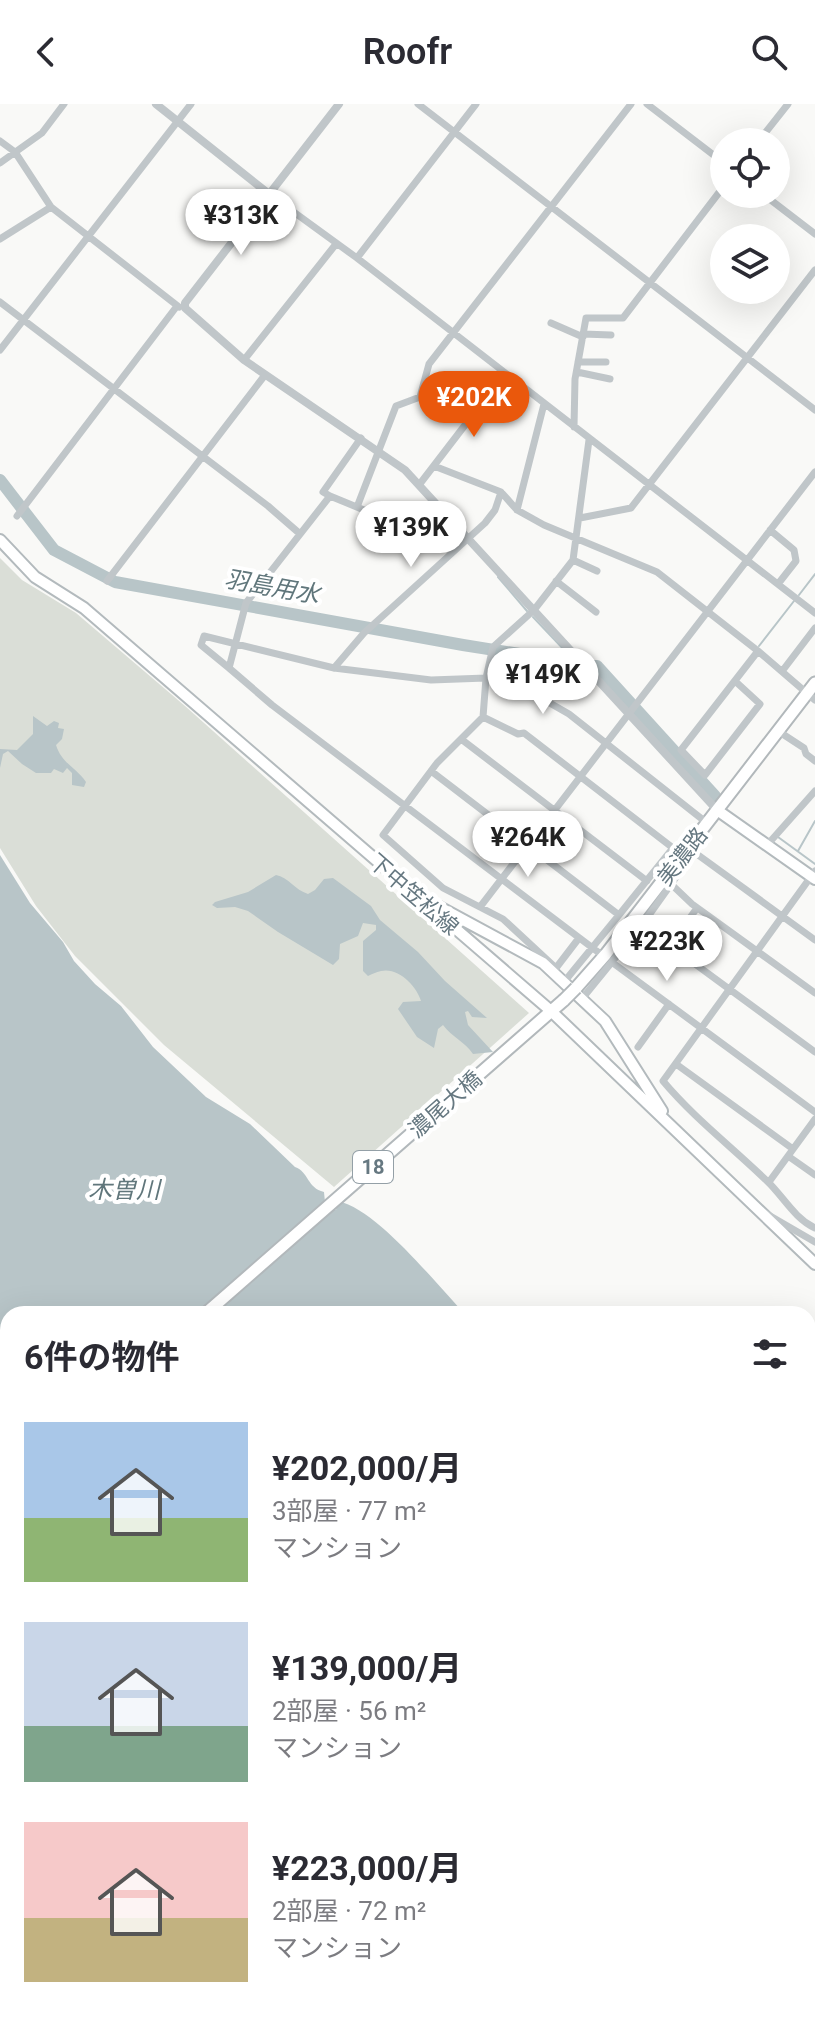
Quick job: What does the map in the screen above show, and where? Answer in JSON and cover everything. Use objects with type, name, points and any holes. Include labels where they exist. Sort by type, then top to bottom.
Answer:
[{"type":"main road","name":"下中笠松線","points":[[0,540],[35,577],[84,608],[551,1011],[815,1264]]},
{"type":"main road","name":"美濃路","points":[[540,1021],[576,988],[692,849],[707,823],[778,731],[811,697],[815,683]]},
{"type":"main road","points":[[717,810],[814,875]]},
{"type":"main road","points":[[414,894],[543,963],[605,1021],[657,1105],[679,1133]]},
{"type":"main road","name":"濃尾大橋","points":[[214,1306],[540,1021]]},
{"type":"street","points":[[0,163],[42,133],[64,104]]},
{"type":"street","points":[[156,104],[815,613]]},
{"type":"street","points":[[0,350],[191,104]]},
{"type":"street","points":[[17,516],[339,104]]},
{"type":"street","points":[[418,104],[815,410]]},
{"type":"street","points":[[357,258],[476,104]]},
{"type":"street","points":[[357,507],[396,406],[420,397],[429,364],[631,104]]},
{"type":"street","points":[[647,104],[710,152]]},
{"type":"street","points":[[769,128],[788,104]]},
{"type":"street","points":[[0,141],[15,152],[51,207],[244,360],[405,470],[534,610],[632,709],[717,810]]},
{"type":"street","points":[[574,427],[578,362],[586,318],[623,318],[710,204]]},
{"type":"street","points":[[0,239],[51,207]]},
{"type":"street","points":[[781,208],[815,234]]},
{"type":"street","points":[[244,360],[336,244]]},
{"type":"street","points":[[580,518],[631,508],[815,270]]},
{"type":"street","points":[[0,302],[299,533]]},
{"type":"street","points":[[551,323],[583,336],[611,335]]},
{"type":"street","points":[[578,362],[606,362]]},
{"type":"street","points":[[577,372],[610,379]]},
{"type":"street","points":[[419,485],[505,373]]},
{"type":"street","points":[[107,581],[265,375]]},
{"type":"street","points":[[517,510],[544,404]]},
{"type":"street","points":[[361,438],[323,492],[381,517]]},
{"type":"street","points":[[579,938],[556,968],[503,919],[443,888],[383,835],[431,771],[483,717],[492,651],[534,610],[573,560],[589,440]]},
{"type":"street","points":[[434,466],[501,492],[517,510],[576,539],[657,572],[783,670],[811,697]]},
{"type":"street","points":[[480,907],[815,472]]},
{"type":"street","points":[[334,668],[364,633],[485,523],[495,510],[501,492]]},
{"type":"street","points":[[229,668],[246,607],[330,496]]},
{"type":"street","points":[[770,530],[794,550],[796,561],[778,584]]},
{"type":"street","points":[[573,560],[597,571]]},
{"type":"street","points":[[556,581],[596,612]]},
{"type":"street","points":[[783,670],[815,628]]},
{"type":"street","points":[[595,950],[272,705],[201,645],[204,636],[334,668],[431,680],[486,678],[527,690],[545,699],[605,743],[707,823]]},
{"type":"street","points":[[704,776],[681,750],[758,651]]},
{"type":"street","points":[[695,786],[760,704],[735,681]]},
{"type":"street","points":[[483,717],[518,734],[524,733],[673,848]]},
{"type":"street","points":[[778,731],[804,748],[815,761]]},
{"type":"street","points":[[461,739],[647,881]]},
{"type":"street","points":[[431,771],[619,915]]},
{"type":"street","points":[[768,844],[815,791]]},
{"type":"street","points":[[564,982],[595,950],[619,915],[679,843],[692,849],[815,940]]},
{"type":"street","points":[[581,1000],[642,925],[692,849]]},
{"type":"street","points":[[814,875],[663,1081],[680,1102],[769,1182],[806,1224],[815,1228]]},
{"type":"street","points":[[671,884],[697,908],[815,993]]},
{"type":"street","points":[[684,926],[697,908]]},
{"type":"street","points":[[642,925],[815,1052]]},
{"type":"street","points":[[613,963],[815,1112]]},
{"type":"street","points":[[638,1047],[669,1004]]},
{"type":"street","points":[[676,1064],[791,1152],[815,1175]]},
{"type":"street","points":[[769,1182],[815,1119]]},
{"type":"street","points":[[756,1209],[815,1242]]},
{"type":"shaded area","points":[[0,558],[22,580],[76,613],[185,706],[529,1013],[334,1187],[164,1045],[75,956],[36,906],[0,848]]},
{"type":"water","points":[[33,716],[47,726],[54,721],[59,723],[58,728],[64,729],[62,739],[56,745],[62,757],[86,782],[84,787],[72,785],[72,773],[67,768],[63,773],[54,769],[51,773],[36,773],[8,751],[3,754],[0,768],[0,749],[17,750],[33,734]]},
{"type":"water","name":"木曽川","points":[[0,855],[30,903],[63,942],[74,961],[121,1006],[153,1047],[206,1097],[250,1124],[300,1169],[314,1187],[324,1192],[325,1202],[332,1210],[336,1210],[338,1201],[371,1218],[423,1267],[458,1306],[0,1306]]},
{"type":"water","points":[[276,875],[308,894],[324,879],[333,878],[371,906],[380,920],[487,1018],[472,1017],[468,1011],[465,1012],[468,1025],[493,1052],[473,1054],[443,1025],[438,1029],[434,1048],[417,1037],[398,1009],[403,1002],[421,1001],[416,990],[394,972],[381,971],[368,976],[363,971],[363,941],[376,930],[376,925],[363,923],[358,936],[340,944],[339,959],[333,965],[248,911],[212,905],[248,892]]},
{"type":"waterway","name":"羽島用水","points":[[0,480],[54,550],[115,582],[576,663]]},
{"type":"waterway","points":[[799,595],[815,574]]},
{"type":"waterway","points":[[498,577],[527,611]]},
{"type":"waterway","points":[[759,646],[794,601]]},
{"type":"waterway","points":[[533,617],[570,656]]},
{"type":"waterway","name":"羽島用水","points":[[589,660],[600,665],[634,703]]},
{"type":"waterway","name":"羽島用水","points":[[594,666],[715,796]]},
{"type":"waterway","name":"羽島用水","points":[[638,708],[677,750]]},
{"type":"waterway","points":[[798,851],[815,821]]},
{"type":"waterway","points":[[778,837],[815,864]]}]
